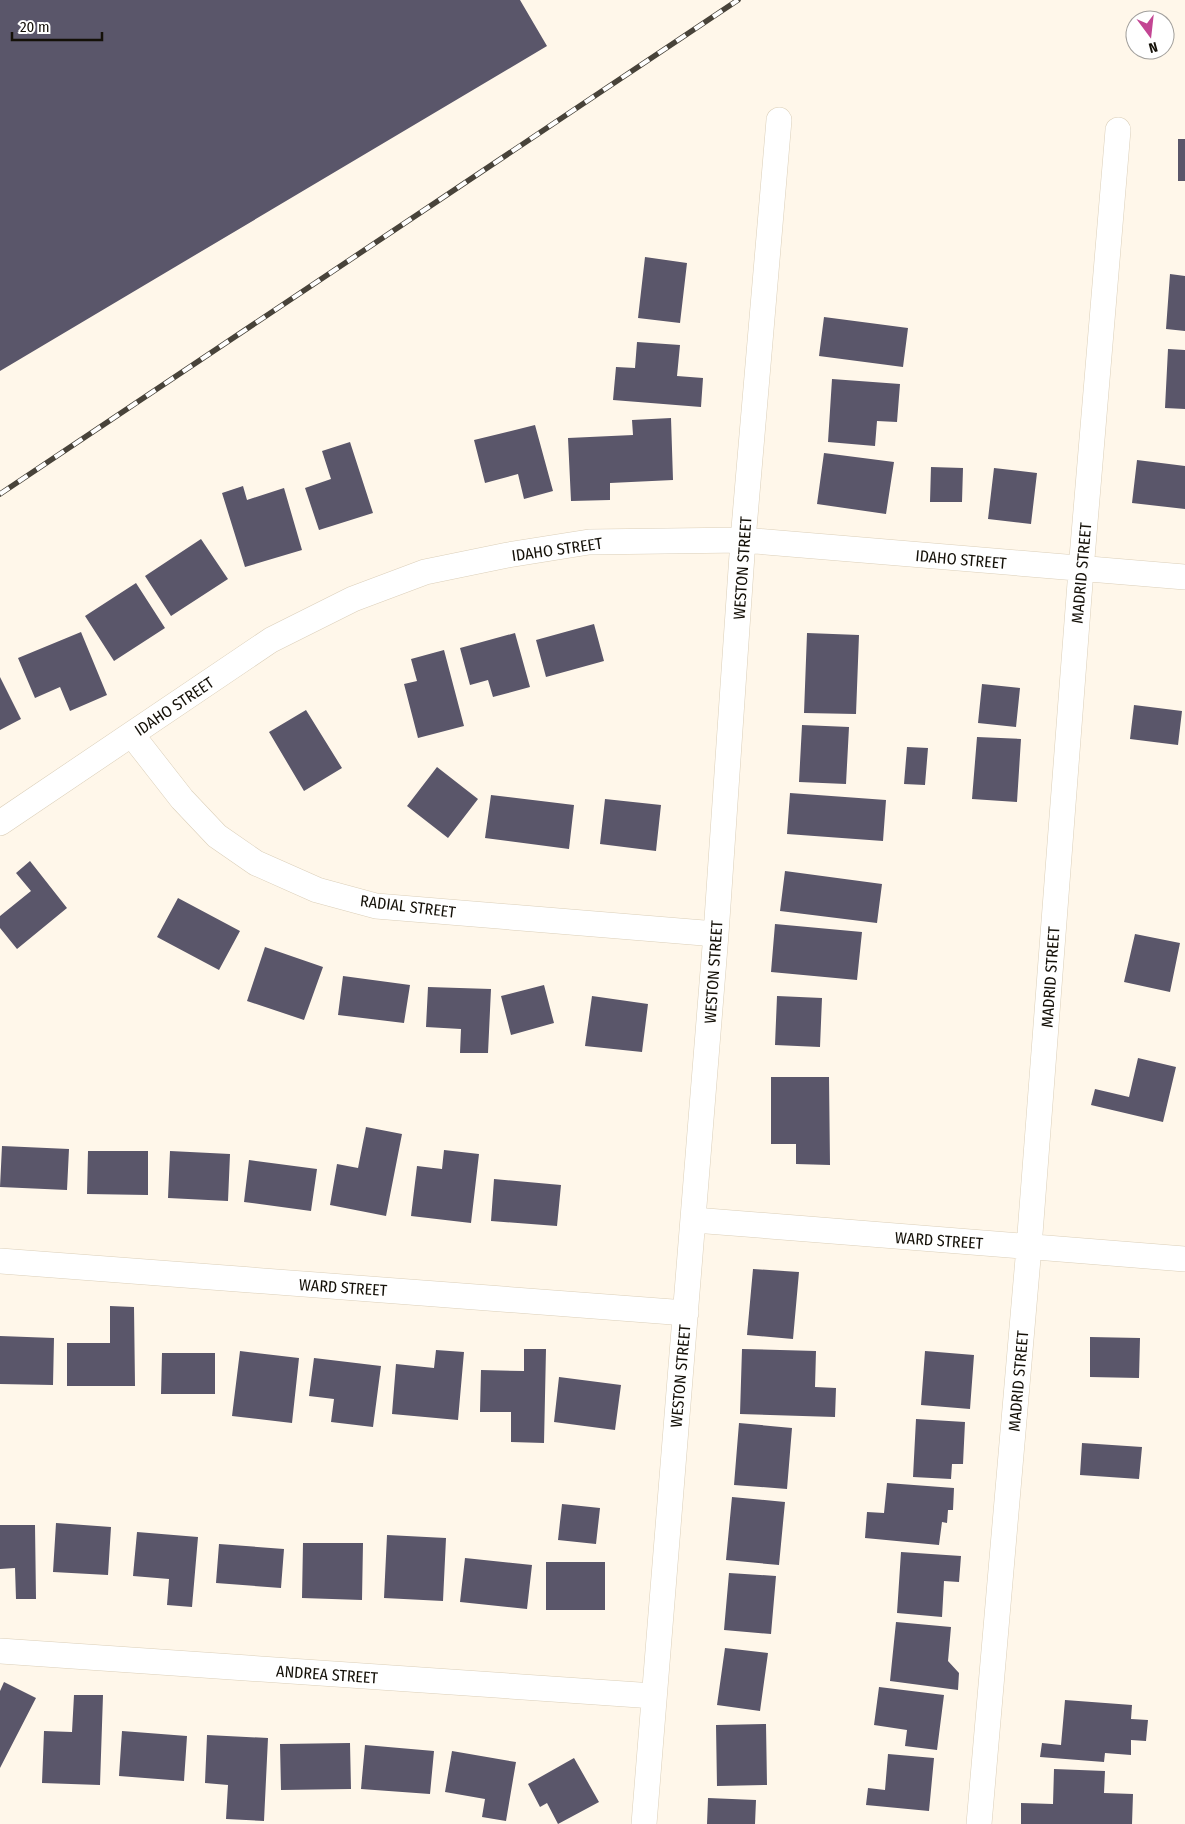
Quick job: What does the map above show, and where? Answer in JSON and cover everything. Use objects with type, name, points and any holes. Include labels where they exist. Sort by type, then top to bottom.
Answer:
[{"type":"street","name":"WESTON STREET","points":[[644,1824],[694,1220],[743,540],[780,120]]},
{"type":"street","name":"MADRID STREET","points":[[979,1824],[1029,1247],[1081,570],[1118,130]]},
{"type":"street","name":"IDAHO STREET","points":[[0,823],[271,640],[354,599],[425,572],[508,555],[589,542],[743,540],[1081,570],[1185,577]]},
{"type":"street","name":"RADIAL STREET","points":[[132,735],[182,799],[217,836],[256,863],[317,890],[376,906],[716,934]]},
{"type":"street","name":"WARD STREET","points":[[694,1220],[1185,1259]]},
{"type":"street","name":"WARD STREET","points":[[0,1261],[686,1312]]},
{"type":"street","name":"ANDREA STREET","points":[[0,1651],[654,1696]]},
{"type":"building","points":[[0,0],[520,0],[547,46],[0,371]]},
{"type":"building","points":[[1178,139],[1185,139],[1185,181],[1178,181]]},
{"type":"building","points":[[645,257],[687,263],[680,323],[638,318]]},
{"type":"building","points":[[1170,274],[1185,276],[1185,331],[1166,329]]},
{"type":"building","points":[[824,317],[908,328],[903,367],[819,356]]},
{"type":"building","points":[[637,342],[680,345],[677,376],[703,378],[701,407],[613,400],[616,367],[635,368]]},
{"type":"building","points":[[1168,349],[1185,350],[1185,409],[1165,408]]},
{"type":"building","points":[[832,379],[900,384],[897,422],[877,421],[875,446],[828,442]]},
{"type":"building","points":[[671,418],[673,480],[610,483],[610,500],[571,501],[568,438],[633,435],[632,420]]},
{"type":"building","points":[[535,425],[553,491],[524,499],[518,474],[485,483],[474,440]]},
{"type":"building","points":[[350,442],[373,513],[319,530],[305,488],[331,479],[322,451]]},
{"type":"building","points":[[824,453],[894,462],[886,514],[817,504]]},
{"type":"building","points":[[1137,460],[1185,466],[1185,509],[1132,503]]},
{"type":"building","points":[[931,467],[963,468],[962,502],[930,502]]},
{"type":"building","points":[[994,468],[1037,473],[1031,524],[988,519]]},
{"type":"building","points":[[243,486],[247,500],[284,488],[302,550],[245,567],[222,493]]},
{"type":"building","points":[[201,539],[228,579],[171,616],[145,576]]},
{"type":"building","points":[[136,583],[165,628],[114,661],[85,616]]},
{"type":"building","points":[[594,624],[604,661],[546,677],[536,640]]},
{"type":"building","points":[[81,632],[107,695],[70,711],[60,687],[35,698],[18,658]]},
{"type":"building","points":[[515,633],[530,687],[493,697],[488,680],[470,685],[460,648]]},
{"type":"building","points":[[807,633],[859,635],[856,714],[804,713]]},
{"type":"building","points":[[444,650],[464,726],[418,738],[404,684],[417,681],[411,659]]},
{"type":"building","points":[[0,677],[21,719],[0,730]]},
{"type":"building","points":[[982,684],[1020,688],[1016,727],[978,723]]},
{"type":"building","points":[[1134,705],[1182,711],[1178,745],[1130,739]]},
{"type":"building","points":[[306,710],[342,768],[304,791],[269,732]]},
{"type":"building","points":[[802,725],[849,727],[846,784],[799,782]]},
{"type":"building","points":[[977,737],[1021,739],[1017,802],[972,799]]},
{"type":"building","points":[[907,747],[928,748],[925,785],[904,784]]},
{"type":"building","points":[[437,767],[478,799],[448,838],[407,806]]},
{"type":"building","points":[[790,793],[886,800],[883,841],[787,834]]},
{"type":"building","points":[[491,795],[574,805],[569,849],[485,838]]},
{"type":"building","points":[[605,799],[661,805],[656,851],[600,844]]},
{"type":"building","points":[[30,861],[67,908],[17,949],[0,928],[0,916],[31,891],[16,873]]},
{"type":"building","points":[[785,871],[882,884],[877,923],[780,911]]},
{"type":"building","points":[[178,898],[240,931],[219,970],[157,937]]},
{"type":"building","points":[[775,924],[862,932],[857,980],[771,972]]},
{"type":"building","points":[[1135,934],[1180,943],[1170,992],[1124,982]]},
{"type":"building","points":[[265,947],[323,967],[304,1020],[247,1001]]},
{"type":"building","points":[[343,976],[410,985],[404,1023],[338,1015]]},
{"type":"building","points":[[544,985],[554,1023],[511,1035],[501,996]]},
{"type":"building","points":[[428,987],[491,989],[488,1053],[460,1053],[461,1029],[426,1027]]},
{"type":"building","points":[[592,996],[648,1004],[642,1052],[585,1046]]},
{"type":"building","points":[[777,996],[822,998],[820,1047],[775,1045]]},
{"type":"building","points":[[1138,1058],[1176,1067],[1163,1122],[1091,1105],[1095,1089],[1129,1097]]},
{"type":"building","points":[[771,1077],[829,1077],[830,1165],[796,1164],[796,1144],[771,1144]]},
{"type":"building","points":[[366,1127],[402,1134],[386,1216],[330,1205],[337,1164],[358,1168]]},
{"type":"building","points":[[2,1146],[69,1149],[67,1190],[0,1187]]},
{"type":"building","points":[[444,1150],[479,1154],[471,1223],[411,1216],[417,1166],[442,1169]]},
{"type":"building","points":[[88,1151],[148,1151],[148,1195],[87,1194]]},
{"type":"building","points":[[170,1151],[230,1154],[228,1201],[168,1198]]},
{"type":"building","points":[[249,1160],[317,1169],[311,1211],[244,1202]]},
{"type":"building","points":[[494,1179],[561,1185],[557,1226],[491,1221]]},
{"type":"building","points":[[753,1269],[799,1272],[793,1339],[747,1335]]},
{"type":"building","points":[[110,1306],[134,1307],[135,1386],[67,1386],[67,1343],[110,1343]]},
{"type":"building","points":[[0,1336],[54,1338],[53,1385],[0,1384]]},
{"type":"building","points":[[1090,1337],[1140,1338],[1139,1378],[1090,1377]]},
{"type":"building","points":[[524,1349],[546,1349],[544,1443],[511,1442],[511,1412],[480,1412],[481,1370],[524,1371]]},
{"type":"building","points":[[742,1349],[816,1351],[815,1387],[836,1388],[835,1417],[740,1414]]},
{"type":"building","points":[[436,1350],[464,1352],[458,1420],[392,1414],[396,1364],[434,1368]]},
{"type":"building","points":[[240,1351],[299,1358],[292,1423],[232,1416]]},
{"type":"building","points":[[925,1351],[974,1355],[970,1409],[921,1405]]},
{"type":"building","points":[[162,1353],[215,1353],[215,1394],[161,1394]]},
{"type":"building","points":[[314,1358],[381,1366],[373,1427],[331,1422],[334,1399],[309,1396]]},
{"type":"building","points":[[559,1377],[621,1385],[615,1430],[554,1422]]},
{"type":"building","points":[[916,1419],[965,1422],[963,1464],[952,1464],[951,1479],[913,1477]]},
{"type":"building","points":[[739,1423],[792,1428],[787,1489],[734,1485]]},
{"type":"building","points":[[1082,1443],[1142,1447],[1139,1479],[1080,1475]]},
{"type":"building","points":[[887,1483],[954,1488],[953,1510],[948,1510],[947,1523],[942,1522],[939,1545],[865,1538],[867,1512],[884,1513]]},
{"type":"building","points":[[732,1497],[785,1502],[779,1565],[726,1560]]},
{"type":"building","points":[[562,1504],[600,1508],[596,1544],[558,1540]]},
{"type":"building","points":[[56,1523],[111,1527],[108,1575],[53,1572]]},
{"type":"building","points":[[0,1525],[35,1525],[36,1599],[16,1599],[15,1568],[0,1569]]},
{"type":"building","points":[[137,1532],[198,1537],[192,1607],[167,1605],[169,1579],[133,1576]]},
{"type":"building","points":[[387,1535],[446,1538],[443,1601],[384,1598]]},
{"type":"building","points":[[303,1543],[363,1543],[362,1600],[302,1598]]},
{"type":"building","points":[[219,1544],[284,1549],[281,1588],[216,1583]]},
{"type":"building","points":[[901,1552],[961,1556],[959,1582],[944,1581],[942,1617],[897,1613]]},
{"type":"building","points":[[465,1558],[532,1565],[527,1609],[460,1602]]},
{"type":"building","points":[[546,1562],[605,1562],[605,1610],[546,1610]]},
{"type":"building","points":[[729,1573],[776,1576],[771,1634],[724,1630]]},
{"type":"building","points":[[896,1622],[951,1627],[948,1661],[959,1673],[958,1690],[890,1681]]},
{"type":"building","points":[[725,1648],[768,1653],[760,1711],[717,1705]]},
{"type":"building","points":[[4,1682],[36,1698],[0,1768],[0,1691]]},
{"type":"building","points":[[879,1687],[944,1695],[937,1750],[905,1746],[907,1730],[874,1725]]},
{"type":"building","points":[[74,1695],[103,1695],[100,1785],[42,1783],[44,1731],[72,1732]]},
{"type":"building","points":[[1065,1700],[1132,1705],[1131,1719],[1148,1720],[1146,1741],[1131,1740],[1131,1755],[1105,1753],[1104,1762],[1040,1757],[1042,1743],[1061,1745]]},
{"type":"building","points":[[766,1724],[767,1785],[717,1786],[716,1725]]},
{"type":"building","points":[[122,1731],[187,1736],[184,1781],[119,1776]]},
{"type":"building","points":[[207,1735],[268,1738],[264,1821],[226,1819],[228,1785],[205,1783]]},
{"type":"building","points":[[350,1743],[351,1789],[281,1790],[280,1744]]},
{"type":"building","points":[[365,1745],[434,1751],[430,1794],[361,1789]]},
{"type":"building","points":[[452,1751],[516,1762],[506,1821],[482,1817],[485,1799],[445,1792]]},
{"type":"building","points":[[888,1754],[934,1758],[929,1811],[866,1805],[868,1788],[885,1790]]},
{"type":"building","points":[[574,1758],[599,1802],[558,1824],[547,1803],[540,1807],[528,1784]]},
{"type":"building","points":[[1054,1769],[1105,1771],[1104,1793],[1133,1794],[1132,1824],[1021,1824],[1021,1803],[1053,1804]]},
{"type":"building","points":[[708,1798],[756,1800],[755,1824],[707,1824]]},
{"type":"railway","points":[[0,494],[738,0]]}]
